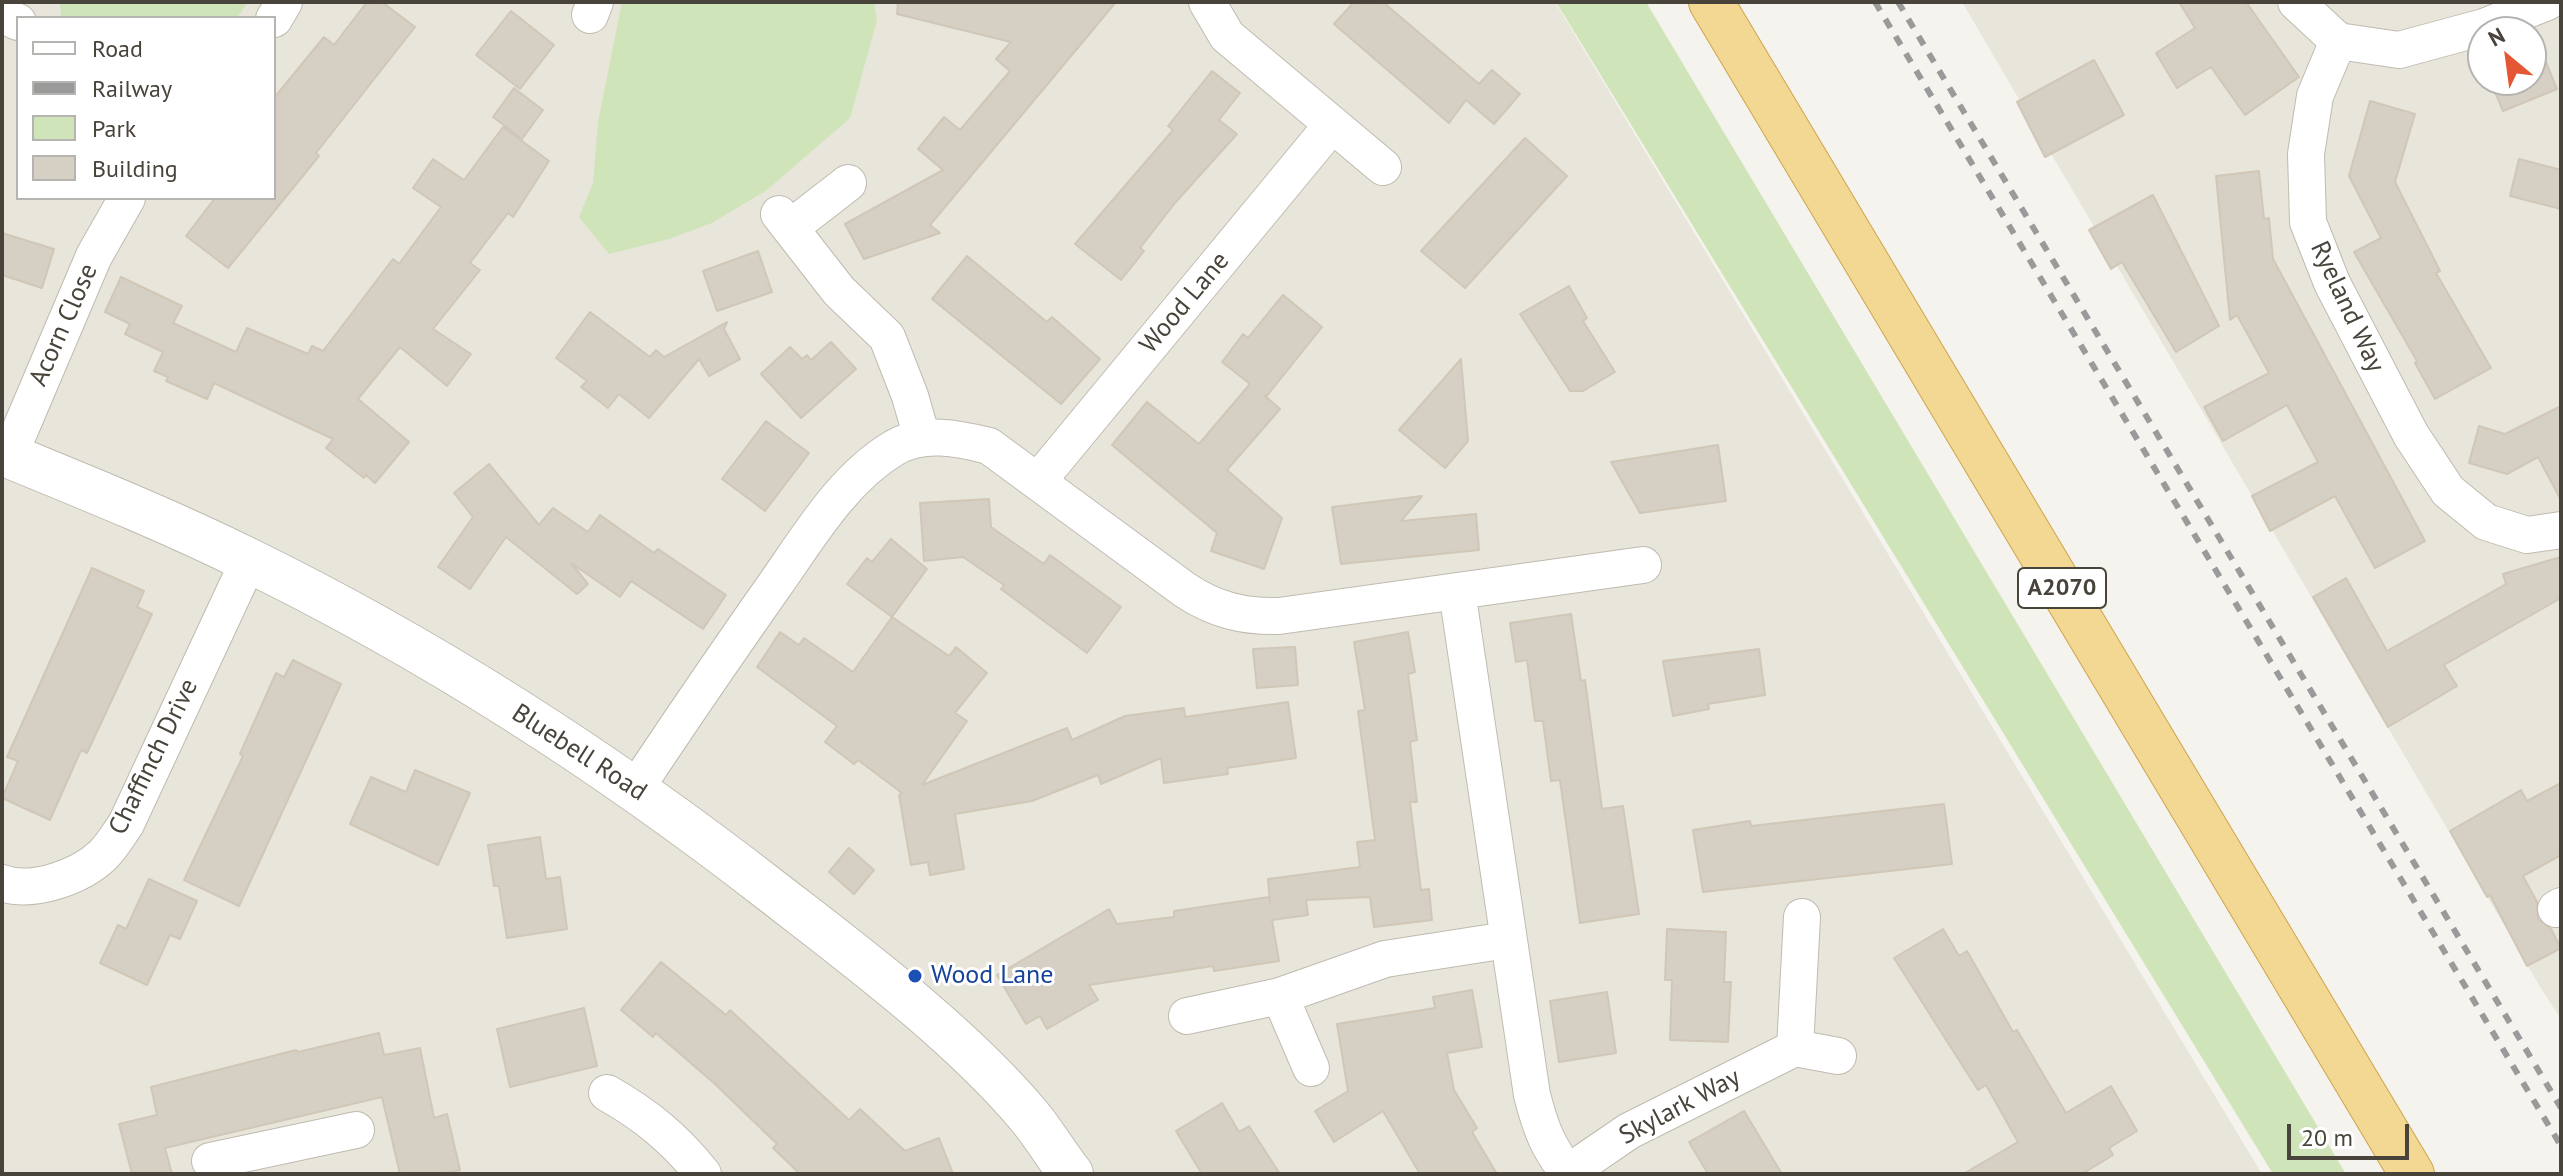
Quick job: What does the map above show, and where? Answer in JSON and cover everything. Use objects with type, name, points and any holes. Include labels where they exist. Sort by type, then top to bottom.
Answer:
[{"type":"highway","name":"A2070","points":[[1711,2],[2412,1174]]},
{"type":"street","points":[[1207,2],[1227,36],[1383,167]]},
{"type":"street","points":[[2296,2],[2302,11],[2338,41],[2399,50],[2484,27],[2547,2]]},
{"type":"street","name":"Ryeland Way","points":[[2338,41],[2315,96],[2306,154],[2308,222],[2332,283],[2405,425],[2448,491],[2486,522],[2527,535],[2561,530]]},
{"type":"street","name":"Wood Lane","points":[[1038,481],[1332,125]]},
{"type":"street","points":[[848,183],[784,221],[839,291],[887,337],[910,396],[922,438]]},
{"type":"street","name":"Acorn Close","points":[[5,454],[94,256],[126,200]]},
{"type":"street","points":[[636,788],[829,509],[868,467],[896,447],[922,438],[957,438],[989,446],[1198,598],[1248,616],[1279,616],[1643,565]]},
{"type":"street","name":"Bluebell Road","points":[[5,454],[119,499],[336,605],[476,686],[636,788],[825,932],[945,1034],[1029,1116],[1071,1174]]},
{"type":"street","name":"Chaffinch Drive","points":[[2,883],[13,887],[52,881],[76,873],[103,855],[126,824],[249,560]]},
{"type":"street","points":[[1457,591],[1507,940],[1540,1128],[1568,1173]]},
{"type":"street","points":[[1802,917],[1795,1048],[1838,1056]]},
{"type":"street","points":[[1187,1016],[1280,996],[1385,959],[1507,940]]},
{"type":"street","points":[[1280,996],[1311,1068]]},
{"type":"street","name":"Skylark Way","points":[[1568,1173],[1629,1131],[1795,1048]]},
{"type":"street","points":[[607,1093],[645,1114],[682,1148],[703,1174]]},
{"type":"street","points":[[210,1161],[289,1159],[356,1130]]},
{"type":"shaded area","points":[[2,2],[1555,2],[2262,1174],[2,1174]]},
{"type":"shaded area","points":[[1962,2],[2561,2],[2561,1019],[2542,990]]},
{"type":"green space","points":[[60,2],[248,2],[238,16],[61,16]]},
{"type":"green space","points":[[622,2],[874,2],[877,20],[850,118],[767,190],[712,223],[669,239],[609,254],[579,217],[593,183],[598,122]]},
{"type":"green space","points":[[1556,2],[1646,2],[2346,1174],[2273,1174]]},
{"type":"building","points":[[367,2],[382,2],[415,27],[316,153],[319,156],[228,268],[186,236],[213,200],[276,200],[276,96],[324,37],[334,45]]},
{"type":"building","points":[[898,2],[1116,2],[930,225],[940,233],[864,259],[845,224],[943,170],[918,149],[944,117],[960,130],[1010,71],[996,59],[1011,42],[897,14]]},
{"type":"building","points":[[1354,2],[1383,2],[1479,84],[1492,70],[1520,94],[1494,124],[1466,100],[1449,123],[1334,24]]},
{"type":"building","points":[[2179,2],[2246,2],[2299,77],[2245,115],[2211,67],[2177,88],[2156,53],[2195,28]]},
{"type":"building","points":[[511,11],[554,45],[520,89],[476,55]]},
{"type":"building","points":[[2094,60],[2124,115],[2045,157],[2017,102]]},
{"type":"building","points":[[2547,65],[2557,89],[2547,93]]},
{"type":"building","points":[[1212,71],[1240,93],[1219,120],[1237,134],[1175,203],[1140,248],[1144,251],[1121,280],[1075,244],[1173,130],[1168,126]]},
{"type":"building","points":[[514,88],[543,110],[522,139],[493,117]]},
{"type":"building","points":[[2497,96],[2540,96],[2503,111]]},
{"type":"building","points":[[2370,101],[2415,114],[2395,182],[2440,271],[2436,273],[2491,368],[2435,399],[2415,363],[2417,361],[2354,252],[2381,238],[2349,176]]},
{"type":"building","points":[[503,127],[549,161],[513,217],[508,213],[470,263],[480,270],[433,329],[471,354],[447,386],[400,347],[358,399],[409,442],[375,483],[326,448],[333,439],[214,383],[207,399],[166,381],[168,377],[154,371],[163,352],[125,334],[130,324],[105,312],[121,277],[182,306],[173,323],[236,352],[247,328],[308,354],[312,346],[323,351],[393,259],[399,264],[441,207],[413,188],[433,159],[464,180]]},
{"type":"building","points":[[1525,138],[1567,176],[1465,288],[1421,251]]},
{"type":"building","points":[[2519,159],[2561,170],[2561,209],[2510,196]]},
{"type":"building","points":[[2259,171],[2264,219],[2269,218],[2273,259],[2425,541],[2375,568],[2335,496],[2270,531],[2252,496],[2318,462],[2287,405],[2223,441],[2204,407],[2269,373],[2237,315],[2230,320],[2216,176]]},
{"type":"building","points":[[2153,195],[2219,326],[2176,352],[2122,262],[2111,269],[2089,230]]},
{"type":"building","points":[[2,233],[54,249],[42,288],[2,275]]},
{"type":"building","points":[[758,251],[772,292],[717,311],[703,271]]},
{"type":"building","points":[[967,256],[1047,322],[1052,317],[1100,359],[1061,404],[932,299]]},
{"type":"building","points":[[1569,286],[1587,318],[1583,321],[1615,372],[1583,391],[1570,391],[1520,314]]},
{"type":"building","points":[[1283,295],[1322,327],[1266,397],[1280,409],[1227,470],[1282,518],[1264,569],[1211,551],[1217,533],[1112,445],[1147,402],[1199,444],[1250,384],[1222,362],[1243,334],[1248,338]]},
{"type":"building","points":[[590,312],[650,357],[656,350],[664,357],[727,322],[724,329],[740,359],[709,376],[699,359],[649,418],[619,394],[608,408],[581,387],[587,381],[556,358]]},
{"type":"building","points":[[831,342],[856,369],[801,418],[761,374],[790,347],[802,359],[807,355],[811,360]]},
{"type":"building","points":[[1461,359],[1468,441],[1445,468],[1399,430]]},
{"type":"building","points":[[2561,406],[2561,500],[2538,457],[2507,474],[2469,463],[2479,426],[2505,434]]},
{"type":"building","points":[[766,421],[809,453],[765,511],[722,479]]},
{"type":"building","points":[[1718,445],[1726,501],[1640,513],[1611,462]]},
{"type":"building","points":[[489,464],[539,525],[553,508],[588,532],[600,515],[654,553],[658,549],[726,595],[703,629],[631,581],[620,597],[571,563],[588,584],[577,594],[506,537],[470,589],[438,567],[473,517],[454,493]]},
{"type":"building","points":[[1422,496],[1401,521],[1476,514],[1479,550],[1341,564],[1332,507]]},
{"type":"building","points":[[989,499],[991,527],[1044,564],[1050,555],[1121,607],[1087,653],[1001,589],[1004,585],[963,557],[924,561],[920,503]]},
{"type":"building","points":[[891,539],[927,569],[892,617],[847,584],[867,558],[872,562]]},
{"type":"building","points":[[2561,557],[2561,598],[2444,665],[2457,686],[2388,727],[2313,597],[2346,578],[2387,651],[2506,584],[2503,574]]},
{"type":"building","points":[[92,568],[144,591],[137,607],[152,614],[87,753],[81,750],[50,820],[2,798],[18,761],[7,757]]},
{"type":"building","points":[[1571,614],[1581,681],[1585,680],[1602,809],[1623,806],[1639,914],[1580,923],[1560,780],[1551,781],[1543,721],[1535,721],[1527,660],[1516,662],[1510,623]]},
{"type":"building","points":[[892,617],[949,656],[956,647],[987,673],[955,713],[967,721],[922,785],[1067,728],[1072,740],[1125,716],[1184,708],[1185,717],[1288,702],[1296,758],[1227,768],[1228,774],[1164,783],[1161,758],[1101,784],[1098,775],[1032,801],[955,814],[964,869],[930,875],[928,862],[911,865],[899,795],[902,793],[858,760],[854,764],[825,742],[837,726],[757,667],[780,632],[799,645],[804,638],[853,672]]},
{"type":"building","points":[[1408,632],[1415,672],[1408,674],[1417,740],[1410,742],[1417,802],[1410,802],[1421,890],[1429,889],[1432,920],[1374,927],[1370,897],[1306,900],[1308,915],[1272,920],[1279,961],[1214,971],[1213,966],[1089,985],[1098,1000],[1047,1029],[1040,1016],[1026,1024],[997,975],[1109,909],[1117,924],[1174,917],[1174,911],[1269,897],[1270,904],[1268,879],[1360,867],[1357,842],[1375,840],[1358,711],[1365,710],[1354,642]]},
{"type":"building","points":[[1295,647],[1298,685],[1257,688],[1253,649]]},
{"type":"building","points":[[1759,649],[1765,695],[1708,704],[1709,709],[1673,716],[1663,661]]},
{"type":"building","points":[[293,660],[341,684],[239,906],[184,880],[243,756],[240,754],[276,673],[284,677]]},
{"type":"building","points":[[415,770],[470,793],[438,865],[350,824],[371,777],[406,792]]},
{"type":"building","points":[[2561,783],[2561,855],[2523,876],[2537,902],[2538,919],[2551,929],[2561,948],[2527,966],[2490,895],[2487,897],[2450,831],[2521,790],[2527,801]]},
{"type":"building","points":[[1944,804],[1952,864],[1703,892],[1693,830],[1750,821],[1751,826]]},
{"type":"building","points":[[540,837],[546,879],[560,877],[567,929],[507,938],[499,886],[494,886],[488,845]]},
{"type":"building","points":[[849,848],[874,870],[854,894],[829,872]]},
{"type":"building","points":[[149,879],[197,901],[180,939],[170,935],[147,985],[100,963],[118,925],[126,929]]},
{"type":"building","points":[[1667,929],[1726,932],[1724,982],[1731,982],[1728,1042],[1670,1040],[1672,980],[1665,980]]},
{"type":"building","points":[[1943,929],[1959,956],[1967,951],[2013,1032],[2017,1030],[2066,1113],[2111,1086],[2137,1131],[2109,1148],[2113,1155],[2082,1174],[1963,1174],[2018,1142],[1986,1085],[1978,1090],[1894,958]]},
{"type":"building","points":[[661,962],[726,1015],[730,1010],[849,1120],[860,1109],[905,1151],[939,1138],[953,1174],[800,1174],[773,1148],[777,1144],[715,1084],[656,1033],[653,1037],[621,1010]]},
{"type":"building","points":[[1472,990],[1482,1047],[1447,1053],[1454,1090],[1477,1128],[1472,1132],[1497,1174],[1420,1174],[1383,1111],[1334,1142],[1315,1111],[1348,1091],[1337,1024],[1435,1008],[1433,997]]},
{"type":"building","points":[[1607,992],[1616,1053],[1559,1062],[1550,1001]]},
{"type":"building","points":[[584,1008],[597,1066],[510,1087],[497,1029]]},
{"type":"building","points":[[379,1033],[384,1055],[420,1048],[434,1118],[447,1114],[460,1170],[441,1174],[400,1174],[382,1097],[165,1148],[172,1174],[132,1174],[119,1124],[157,1115],[151,1087],[296,1050]]},
{"type":"building","points":[[1222,1103],[1239,1132],[1249,1126],[1280,1174],[1202,1174],[1176,1131]]},
{"type":"building","points":[[1744,1111],[1782,1174],[1708,1174],[1689,1142]]},
{"type":"railway","points":[[1875,2],[2561,1146]]},
{"type":"railway","points":[[1898,2],[2561,1108]]},
{"type":"place","name":"Wood Lane","points":[[915,976]]}]
